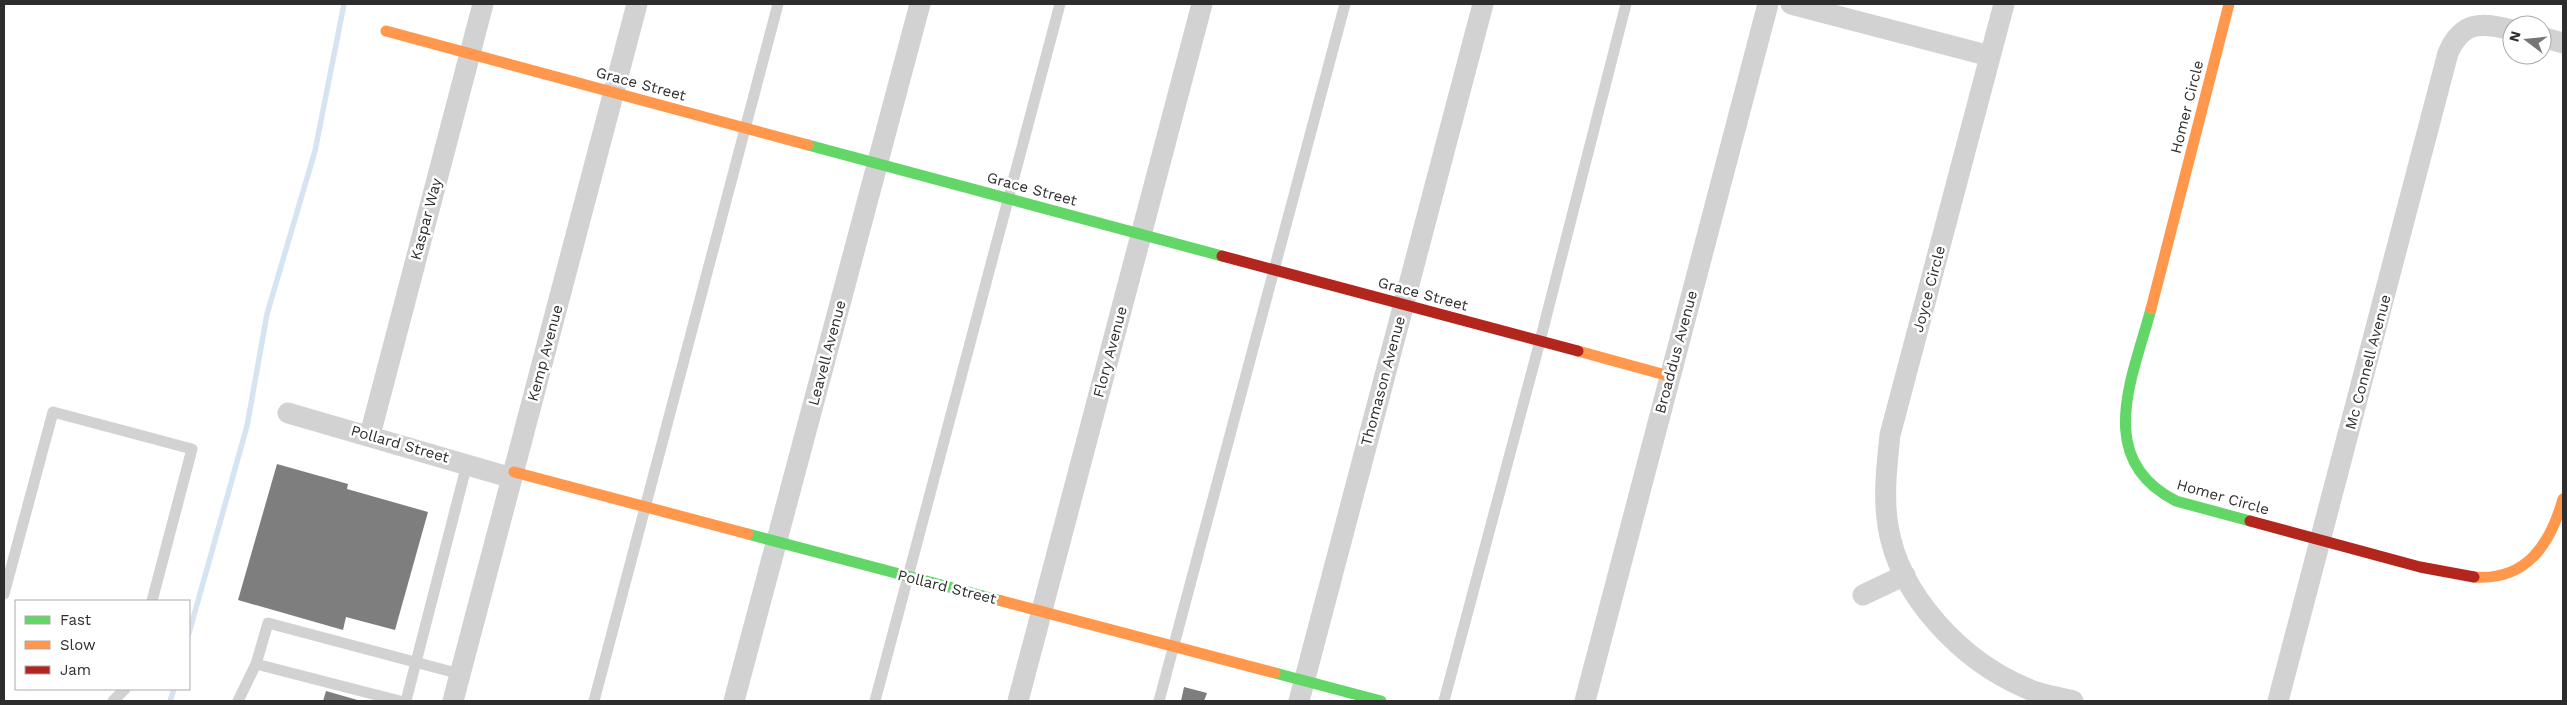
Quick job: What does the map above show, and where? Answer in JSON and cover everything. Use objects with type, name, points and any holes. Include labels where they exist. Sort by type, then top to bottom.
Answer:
[{"type":"street","name":"Kaspar Way","points":[[370,435],[483,4]]},
{"type":"street","name":"Kemp Avenue","points":[[453,701],[637,4]]},
{"type":"street","name":"Leavell Avenue","points":[[734,701],[920,4]]},
{"type":"street","name":"Flory Avenue","points":[[1018,701],[1202,4]]},
{"type":"street","name":"Thomason Avenue","points":[[1302,691],[1482,4]]},
{"type":"street","name":"Broaddus Avenue","points":[[1585,701],[1768,4]]},
{"type":"street","points":[[1791,4],[1990,56]]},
{"type":"street","name":"Joyce Circle","points":[[2004,4],[1890,435],[1886,476],[1888,528],[1905,575],[1928,612],[1948,636],[1989,668],[2026,689],[2073,701]]},
{"type":"street","name":"Homer Circle","points":[[2229,4],[2125,409],[2124,437],[2137,467],[2164,496],[2321,540],[2460,576],[2492,578],[2518,569],[2532,559],[2556,524],[2563,499]]},
{"type":"street","name":"Mc Connell Avenue","points":[[2278,701],[2448,53],[2454,40],[2467,28],[2488,25],[2502,28]]},
{"type":"street","name":"Grace Street","points":[[386,31],[1670,376]]},
{"type":"street","name":"Pollard Street","points":[[288,413],[467,464],[645,507],[1174,646],[1302,691],[1381,701]]},
{"type":"street","points":[[1863,595],[1905,575]]},
{"type":"lane","points":[[594,701],[778,4]]},
{"type":"lane","points":[[876,701],[1060,4]]},
{"type":"lane","points":[[1159,701],[1345,4]]},
{"type":"lane","points":[[1444,701],[1540,341],[1626,4]]},
{"type":"lane","points":[[4,594],[53,412],[192,449],[152,600]]},
{"type":"lane","points":[[406,701],[467,464]]},
{"type":"lane","points":[[238,701],[256,664],[268,623],[460,674]]},
{"type":"lane","points":[[256,664],[400,701]]},
{"type":"lane","points":[[113,701],[124,690]]},
{"type":"building","points":[[277,464],[348,484],[347,489],[428,512],[395,630],[346,617],[343,630],[238,600]]},
{"type":"building","points":[[1184,687],[1207,693],[1204,701],[1181,701]]},
{"type":"building","points":[[326,691],[361,701],[323,701]]},
{"type":"waterway","points":[[190,629],[247,426],[267,314],[315,151],[344,4]]},
{"type":"waterway","points":[[170,701],[174,690]]},
{"type":"traffic: fast","points":[[808,145],[1222,256]]},
{"type":"traffic: fast","points":[[2151,309],[2129,389],[2126,415],[2127,440],[2135,463],[2150,483],[2176,501],[2250,521]]},
{"type":"traffic: fast","points":[[748,534],[1002,601]]},
{"type":"traffic: fast","points":[[1275,673],[1381,701]]},
{"type":"traffic: slow","points":[[2151,309],[2229,4]]},
{"type":"traffic: slow","points":[[386,31],[808,145]]},
{"type":"traffic: slow","points":[[1578,351],[1669,376]]},
{"type":"traffic: slow","points":[[514,472],[748,534]]},
{"type":"traffic: slow","points":[[2474,577],[2492,577],[2508,573],[2522,566],[2533,557],[2551,531],[2563,499]]},
{"type":"traffic: slow","points":[[1002,601],[1275,673]]},
{"type":"traffic: jam","points":[[1222,256],[1578,351]]},
{"type":"traffic: jam","points":[[2250,521],[2420,567],[2474,577]]}]
